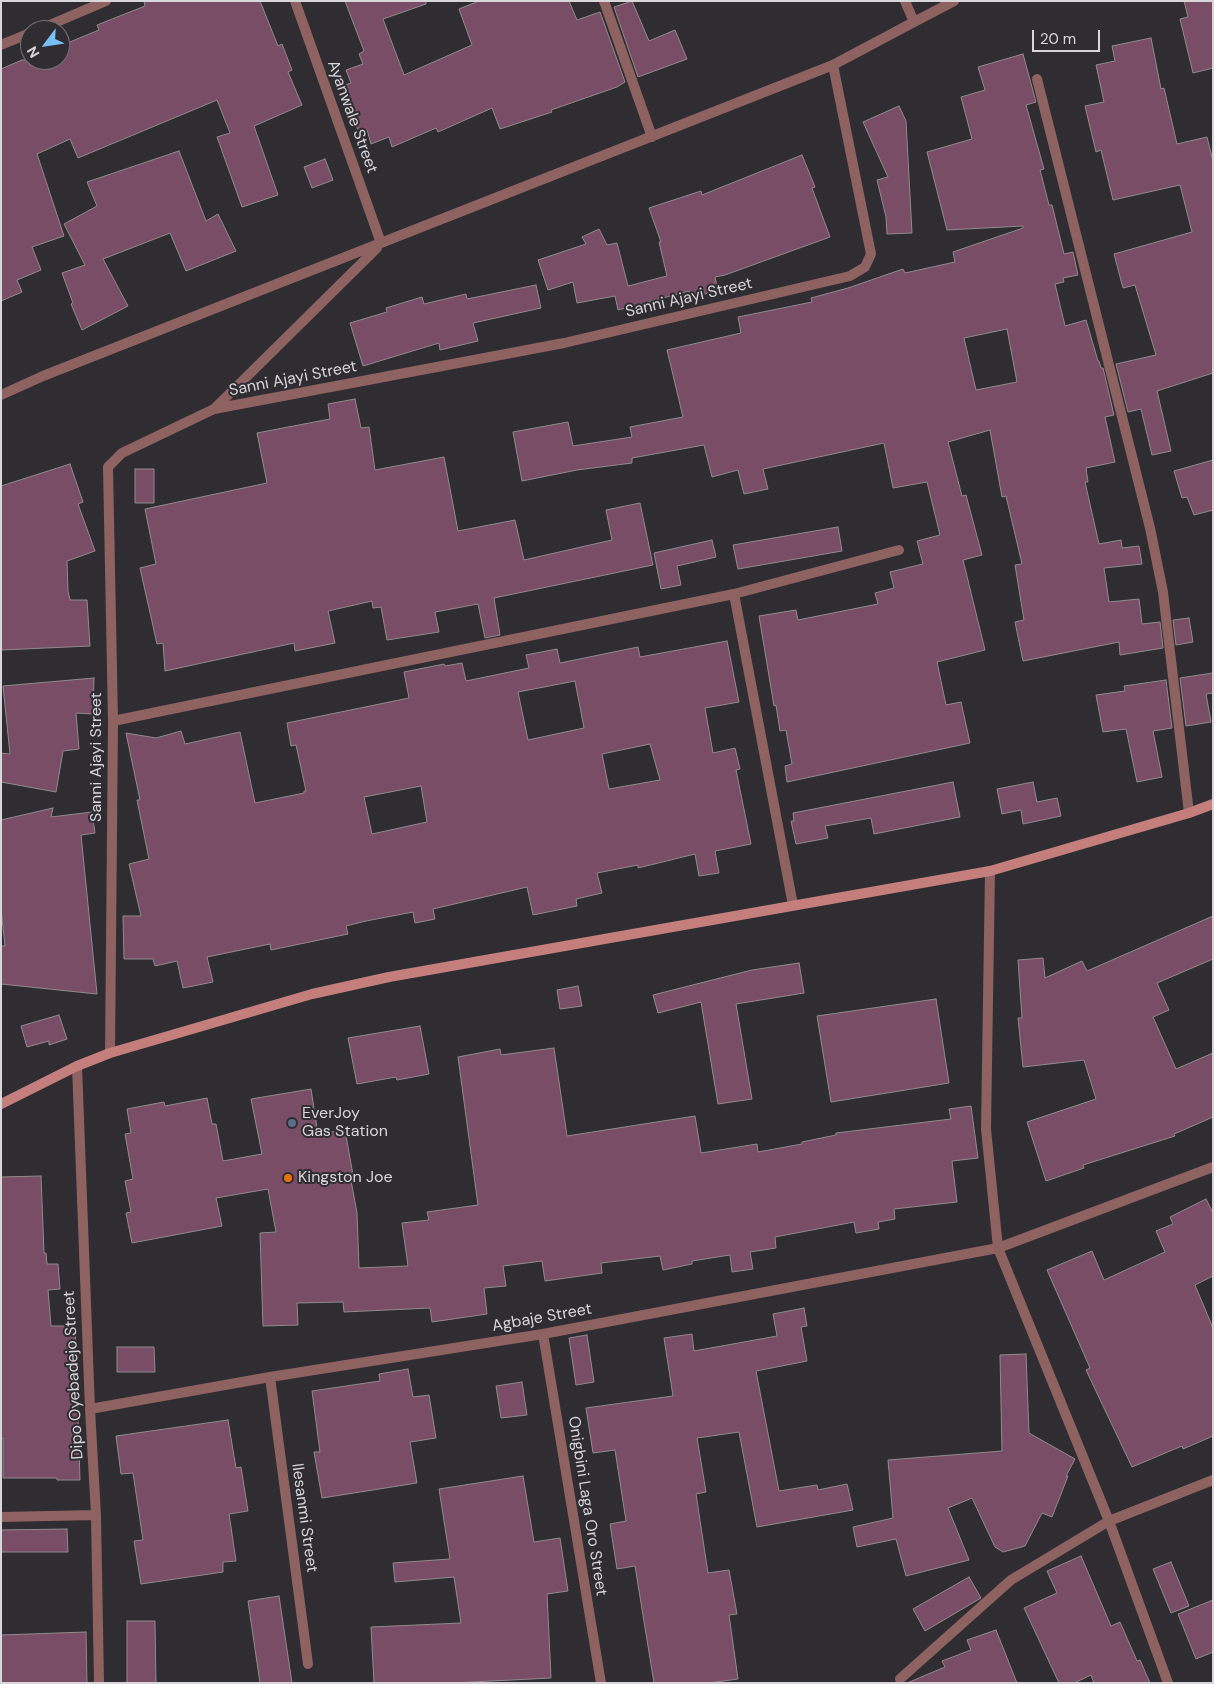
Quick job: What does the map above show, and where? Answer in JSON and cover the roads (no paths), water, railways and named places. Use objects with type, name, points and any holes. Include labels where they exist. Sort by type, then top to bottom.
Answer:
[{"type":"main road","points":[[1,1104],[77,1066],[110,1053],[312,994],[389,977],[990,871],[1189,813],[1213,804]]},
{"type":"street","points":[[61,20],[106,1]]},
{"type":"street","name":"Ayanwale Street","points":[[295,1],[381,243]]},
{"type":"street","points":[[604,1],[652,137]]},
{"type":"street","points":[[905,1],[914,22]]},
{"type":"street","points":[[1,395],[43,376],[833,65],[954,1]]},
{"type":"street","points":[[1,46],[20,37]]},
{"type":"street","name":"Sanni Ajayi Street","points":[[110,1053],[113,721],[108,467],[122,453],[214,409],[564,343],[850,276],[866,267],[870,254],[833,65]]},
{"type":"street","points":[[1037,79],[1150,528],[1163,592],[1189,813]]},
{"type":"street","points":[[214,409],[381,243]]},
{"type":"street","points":[[113,721],[734,594],[899,550]]},
{"type":"street","points":[[734,594],[793,905]]},
{"type":"street","points":[[990,871],[986,1129],[998,1248],[1109,1521],[1168,1683]]},
{"type":"street","name":"Dipo Oyebadejo Street","points":[[77,1066],[90,1409],[96,1515],[99,1683]]},
{"type":"street","name":"Agbaje Street","points":[[90,1409],[270,1377],[544,1334],[998,1248],[1213,1167]]},
{"type":"street","name":"Onigbini Laga Oro Street","points":[[544,1334],[602,1683]]},
{"type":"street","name":"Ilesanmi Street","points":[[270,1377],[308,1664]]},
{"type":"street","points":[[900,1679],[1011,1580],[1109,1521],[1213,1480]]},
{"type":"street","points":[[1,1518],[96,1515]]},
{"type":"place","name":"EverJoy Gas Station","points":[[292,1123]]},
{"type":"place","name":"Kingston Joe","points":[[288,1178]]}]
